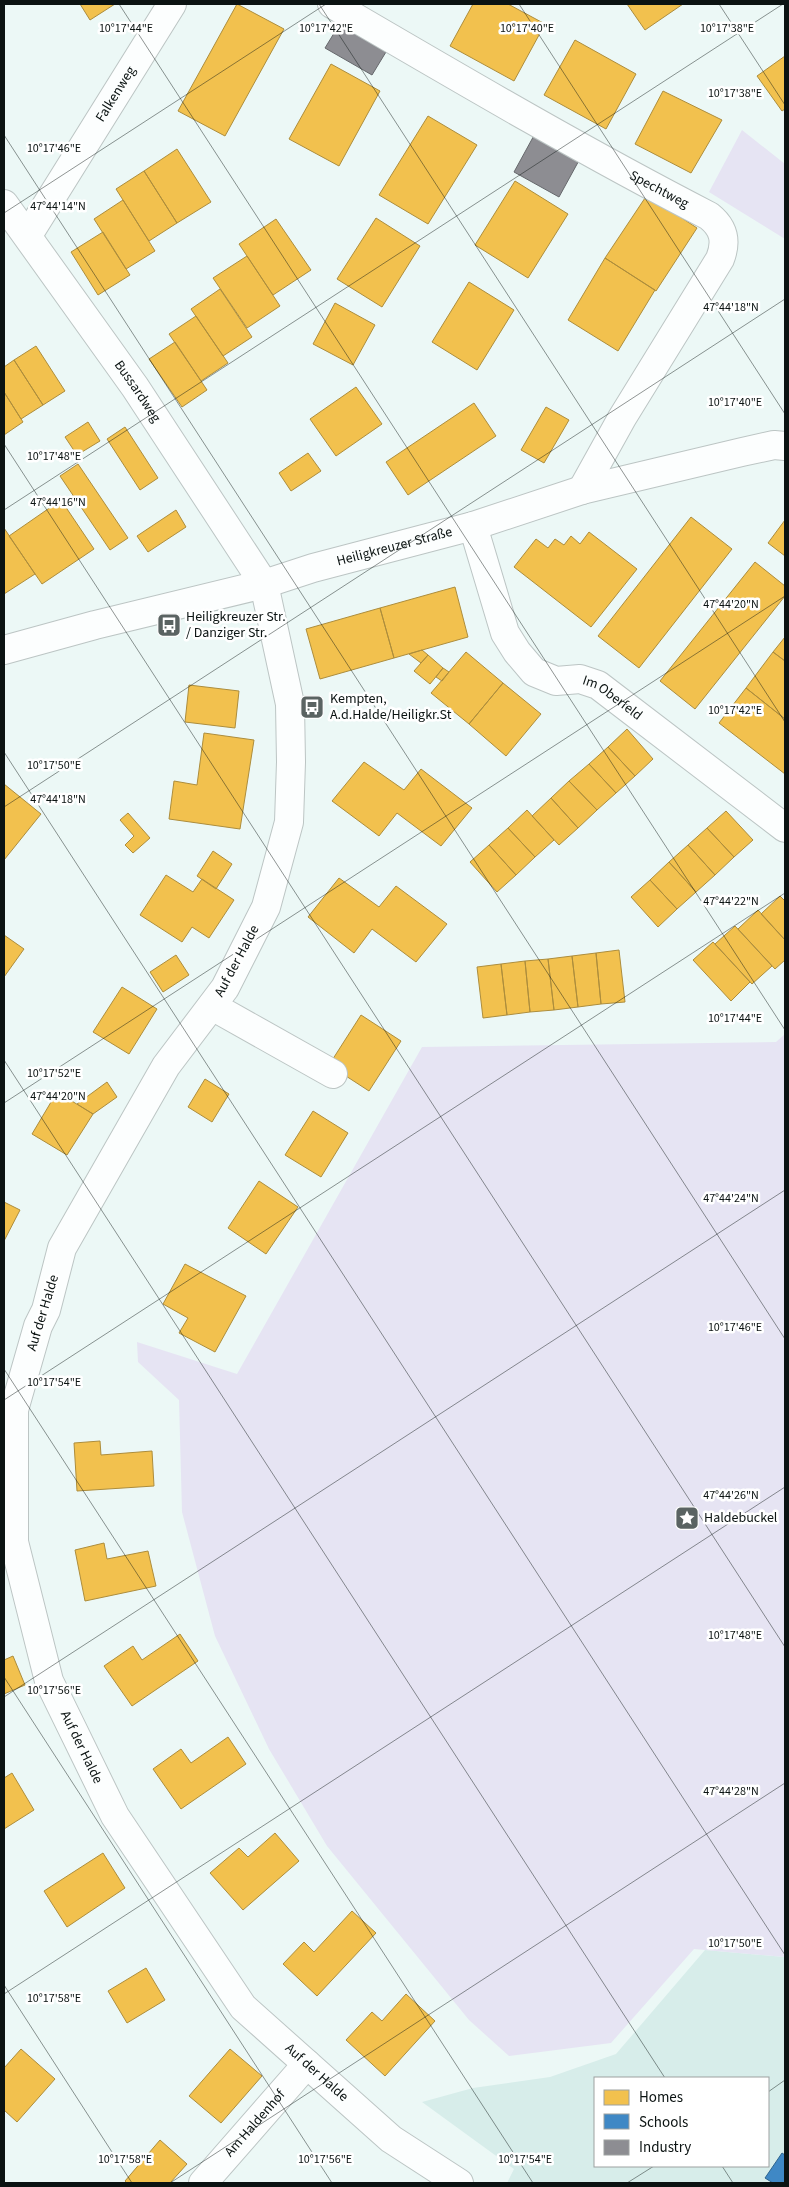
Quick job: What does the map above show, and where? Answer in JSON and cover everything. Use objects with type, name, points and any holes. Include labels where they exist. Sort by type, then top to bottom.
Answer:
[{"type":"street","name":"Falkenweg","points":[[28,235],[172,4]]},
{"type":"street","name":"Spechtweg","points":[[332,4],[516,112],[610,165],[709,216],[718,223],[724,237],[725,247],[720,259],[622,418],[582,490]]},
{"type":"street","name":"Bussardweg","points":[[4,204],[135,387],[264,584]]},
{"type":"street","name":"Heiligkreuzer Straße","points":[[4,650],[95,625],[264,584],[313,568],[473,526],[582,490],[774,445],[785,446]]},
{"type":"street","name":"Im Oberfeld","points":[[473,526],[505,633],[517,652],[534,672],[556,681],[580,679],[598,685],[785,828]]},
{"type":"street","name":"Auf der Halde","points":[[264,584],[290,704],[289,822],[266,907],[225,988],[166,1066],[62,1248],[46,1310],[38,1326],[14,1410],[14,1587],[49,1681],[115,1816],[243,2006],[391,2139],[458,2183]]},
{"type":"street","points":[[212,1006],[334,1074]]},
{"type":"street","name":"Am Haldenhof","points":[[203,2183],[307,2064]]},
{"type":"shaded area","points":[[742,130],[785,164],[785,239],[709,192]]},
{"type":"shaded area","points":[[785,1034],[785,1957],[694,1949],[611,2043],[509,2056],[469,2020],[327,1846],[269,1749],[215,1636],[182,1512],[179,1400],[138,1362],[137,1342],[237,1374],[422,1047],[776,1042]]},
{"type":"shaded area","points":[[705,1950],[785,1957],[785,2183],[507,2183],[514,2169],[422,2102],[473,2088],[550,2077],[616,2054]]},
{"type":"building: Homes","points":[[80,4],[115,4],[90,20]]},
{"type":"building: Homes","points":[[237,4],[284,29],[225,136],[178,111]]},
{"type":"building: Homes","points":[[473,4],[508,4],[545,24],[514,81],[450,46]]},
{"type":"building: Homes","points":[[627,4],[683,4],[645,30]]},
{"type":"building: Homes","points":[[575,40],[636,74],[606,129],[544,95]]},
{"type":"building: Homes","points":[[785,56],[785,109],[782,111],[757,76]]},
{"type":"building: Homes","points":[[331,64],[380,91],[339,166],[289,139]]},
{"type":"building: Homes","points":[[663,91],[722,120],[691,173],[635,144]]},
{"type":"building: Homes","points":[[428,116],[477,145],[428,224],[379,195]]},
{"type":"building: Homes","points":[[177,149],[211,202],[177,223],[144,171]]},
{"type":"building: Homes","points":[[144,171],[177,223],[149,241],[116,189]]},
{"type":"building: Homes","points":[[515,181],[568,214],[528,278],[475,245]]},
{"type":"building: Homes","points":[[647,195],[697,228],[656,291],[605,258]]},
{"type":"building: Homes","points":[[123,200],[155,251],[126,269],[94,219]]},
{"type":"building: Homes","points":[[376,218],[420,246],[382,307],[337,279]]},
{"type":"building: Homes","points":[[276,219],[311,270],[273,295],[239,244]]},
{"type":"building: Homes","points":[[103,232],[130,275],[98,295],[71,252]]},
{"type":"building: Homes","points":[[247,256],[280,306],[247,328],[213,278]]},
{"type":"building: Homes","points":[[605,258],[655,290],[618,351],[568,320]]},
{"type":"building: Homes","points":[[469,282],[514,310],[477,370],[432,342]]},
{"type":"building: Homes","points":[[220,289],[252,337],[223,356],[191,309]]},
{"type":"building: Homes","points":[[335,303],[375,325],[353,365],[313,344]]},
{"type":"building: Homes","points":[[196,316],[228,363],[201,381],[169,334]]},
{"type":"building: Homes","points":[[175,342],[207,390],[182,407],[149,359]]},
{"type":"building: Homes","points":[[36,346],[65,391],[43,405],[14,360]]},
{"type":"building: Homes","points":[[14,360],[43,405],[21,419],[4,392],[4,367]]},
{"type":"building: Homes","points":[[356,387],[382,424],[336,456],[310,419]]},
{"type":"building: Homes","points":[[4,392],[23,422],[4,435]]},
{"type":"building: Homes","points":[[474,403],[496,436],[408,495],[386,462]]},
{"type":"building: Homes","points":[[546,407],[569,420],[544,463],[521,450]]},
{"type":"building: Homes","points":[[88,422],[100,441],[77,455],[65,437]]},
{"type":"building: Homes","points":[[125,427],[158,478],[140,490],[107,439]]},
{"type":"building: Homes","points":[[308,453],[321,471],[291,491],[279,473]]},
{"type":"building: Homes","points":[[78,464],[128,538],[110,550],[60,476]]},
{"type":"building: Homes","points":[[61,500],[94,549],[42,584],[9,536]]},
{"type":"building: Homes","points":[[176,510],[186,527],[148,552],[137,536]]},
{"type":"building: Homes","points":[[691,517],[732,549],[639,668],[598,636]]},
{"type":"building: Homes","points":[[785,520],[785,556],[768,543]]},
{"type":"building: Homes","points":[[4,528],[35,574],[4,594]]},
{"type":"building: Homes","points":[[589,532],[637,569],[591,627],[514,567],[536,539],[548,548],[555,539],[564,545],[571,536],[580,544]]},
{"type":"building: Homes","points":[[755,562],[785,586],[785,596],[695,709],[660,681]]},
{"type":"building: Homes","points":[[455,587],[468,637],[394,658],[380,608]]},
{"type":"building: Homes","points":[[380,608],[394,658],[320,679],[306,629]]},
{"type":"building: Homes","points":[[785,637],[785,661],[773,652]]},
{"type":"building: Homes","points":[[422,650],[428,655],[421,663],[409,654]]},
{"type":"building: Homes","points":[[466,652],[503,683],[469,724],[431,693]]},
{"type":"building: Homes","points":[[773,652],[785,661],[785,719],[746,688]]},
{"type":"building: Homes","points":[[428,655],[443,668],[430,684],[414,671]]},
{"type":"building: Homes","points":[[443,668],[449,672],[442,681],[436,677]]},
{"type":"building: Homes","points":[[503,683],[541,714],[506,756],[469,724]]},
{"type":"building: Homes","points":[[189,685],[239,691],[235,728],[185,722]]},
{"type":"building: Homes","points":[[746,688],[785,719],[785,774],[719,723]]},
{"type":"building: Homes","points":[[627,729],[653,759],[635,776],[608,747]]},
{"type":"building: Homes","points":[[204,733],[254,740],[240,829],[169,819],[174,781],[197,785]]},
{"type":"building: Homes","points":[[608,747],[635,776],[616,793],[589,764]]},
{"type":"building: Homes","points":[[364,762],[404,790],[421,769],[472,808],[441,846],[397,813],[379,836],[332,801]]},
{"type":"building: Homes","points":[[589,764],[616,793],[597,810],[569,781]]},
{"type":"building: Homes","points":[[569,781],[597,810],[578,828],[551,798]]},
{"type":"building: Homes","points":[[4,784],[41,814],[4,860]]},
{"type":"building: Homes","points":[[551,798],[578,828],[559,845],[532,816]]},
{"type":"building: Homes","points":[[527,810],[554,840],[535,857],[508,828]]},
{"type":"building: Homes","points":[[726,811],[753,840],[734,857],[707,828]]},
{"type":"building: Homes","points":[[128,813],[150,838],[133,853],[125,845],[134,836],[120,820]]},
{"type":"building: Homes","points":[[508,828],[535,857],[516,875],[489,845]]},
{"type":"building: Homes","points":[[707,828],[734,857],[715,875],[688,845]]},
{"type":"building: Homes","points":[[489,845],[516,875],[497,892],[470,862]]},
{"type":"building: Homes","points":[[688,845],[715,875],[696,892],[669,862]]},
{"type":"building: Homes","points":[[213,851],[232,864],[216,889],[197,876]]},
{"type":"building: Homes","points":[[669,862],[696,892],[677,909],[650,880]]},
{"type":"building: Homes","points":[[166,875],[193,892],[202,879],[234,900],[209,938],[192,927],[182,942],[140,915]]},
{"type":"building: Homes","points":[[339,878],[379,907],[396,886],[447,924],[416,962],[372,929],[354,953],[308,917]]},
{"type":"building: Homes","points":[[650,880],[677,909],[658,927],[631,897]]},
{"type":"building: Homes","points":[[780,896],[785,901],[785,940],[761,914]]},
{"type":"building: Homes","points":[[758,910],[785,940],[785,960],[775,969],[738,929]]},
{"type":"building: Homes","points":[[735,926],[772,966],[752,984],[715,944]]},
{"type":"building: Homes","points":[[4,935],[24,949],[4,977]]},
{"type":"building: Homes","points":[[713,942],[750,982],[731,1001],[693,960]]},
{"type":"building: Homes","points":[[619,950],[625,1002],[601,1004],[596,953]]},
{"type":"building: Homes","points":[[596,953],[601,1004],[578,1007],[572,956]]},
{"type":"building: Homes","points":[[176,955],[189,975],[163,992],[150,972]]},
{"type":"building: Homes","points":[[572,956],[578,1007],[554,1010],[548,959]]},
{"type":"building: Homes","points":[[548,959],[554,1010],[530,1012],[525,961]]},
{"type":"building: Homes","points":[[525,961],[530,1012],[507,1015],[501,964]]},
{"type":"building: Homes","points":[[501,964],[507,1015],[483,1018],[477,967]]},
{"type":"building: Homes","points":[[122,987],[157,1009],[129,1054],[93,1032]]},
{"type":"building: Homes","points":[[361,1015],[401,1041],[369,1091],[329,1065]]},
{"type":"building: Homes","points":[[205,1079],[229,1094],[212,1122],[188,1107]]},
{"type":"building: Homes","points":[[107,1082],[117,1097],[93,1114],[77,1104]]},
{"type":"building: Homes","points":[[57,1092],[93,1114],[67,1155],[32,1134]]},
{"type":"building: Homes","points":[[313,1111],[348,1133],[321,1177],[285,1155]]},
{"type":"building: Homes","points":[[259,1181],[298,1207],[266,1254],[228,1228]]},
{"type":"building: Homes","points":[[4,1202],[20,1210],[4,1241]]},
{"type":"building: Homes","points":[[185,1264],[246,1296],[215,1352],[179,1333],[188,1318],[163,1304]]},
{"type":"building: Homes","points":[[100,1441],[101,1455],[152,1451],[154,1486],[77,1491],[74,1443]]},
{"type":"building: Homes","points":[[104,1543],[107,1559],[148,1551],[156,1586],[85,1601],[75,1550]]},
{"type":"building: Homes","points":[[180,1634],[198,1661],[132,1706],[104,1666],[133,1646],[142,1660]]},
{"type":"building: Homes","points":[[13,1656],[25,1685],[4,1694],[4,1660]]},
{"type":"building: Homes","points":[[228,1737],[246,1764],[181,1809],[153,1769],[181,1749],[191,1763]]},
{"type":"building: Homes","points":[[12,1773],[34,1810],[4,1829],[4,1778]]},
{"type":"building: Homes","points":[[275,1833],[299,1861],[243,1910],[210,1873],[239,1848],[248,1857]]},
{"type":"building: Homes","points":[[103,1853],[125,1888],[67,1927],[44,1891]]},
{"type":"building: Homes","points":[[352,1911],[376,1933],[317,1996],[283,1964],[304,1942],[314,1952]]},
{"type":"building: Homes","points":[[146,1968],[165,2000],[127,2023],[108,1991]]},
{"type":"building: Homes","points":[[406,1994],[435,2021],[385,2076],[346,2040],[372,2012],[382,2021]]},
{"type":"building: Homes","points":[[21,2049],[55,2079],[17,2122],[4,2110],[4,2068]]},
{"type":"building: Homes","points":[[230,2049],[262,2076],[221,2123],[189,2096]]},
{"type":"building: Homes","points":[[160,2140],[187,2164],[170,2183],[127,2183],[125,2181]]},
{"type":"building: Schools","points":[[782,2153],[785,2155],[785,2183],[773,2183],[765,2178]]},
{"type":"building: Industry","points":[[342,20],[389,47],[372,75],[325,48]]},
{"type":"building: Industry","points":[[537,130],[582,155],[559,197],[514,172]]},
{"type":"place","name":"Heiligkreuzer Str. / Danziger Str.","points":[[169,625]]},
{"type":"place","name":"Kempten, A.d.Halde/Heiligkr.St","points":[[312,707]]},
{"type":"place","name":"Haldebuckel","points":[[687,1518]]}]
